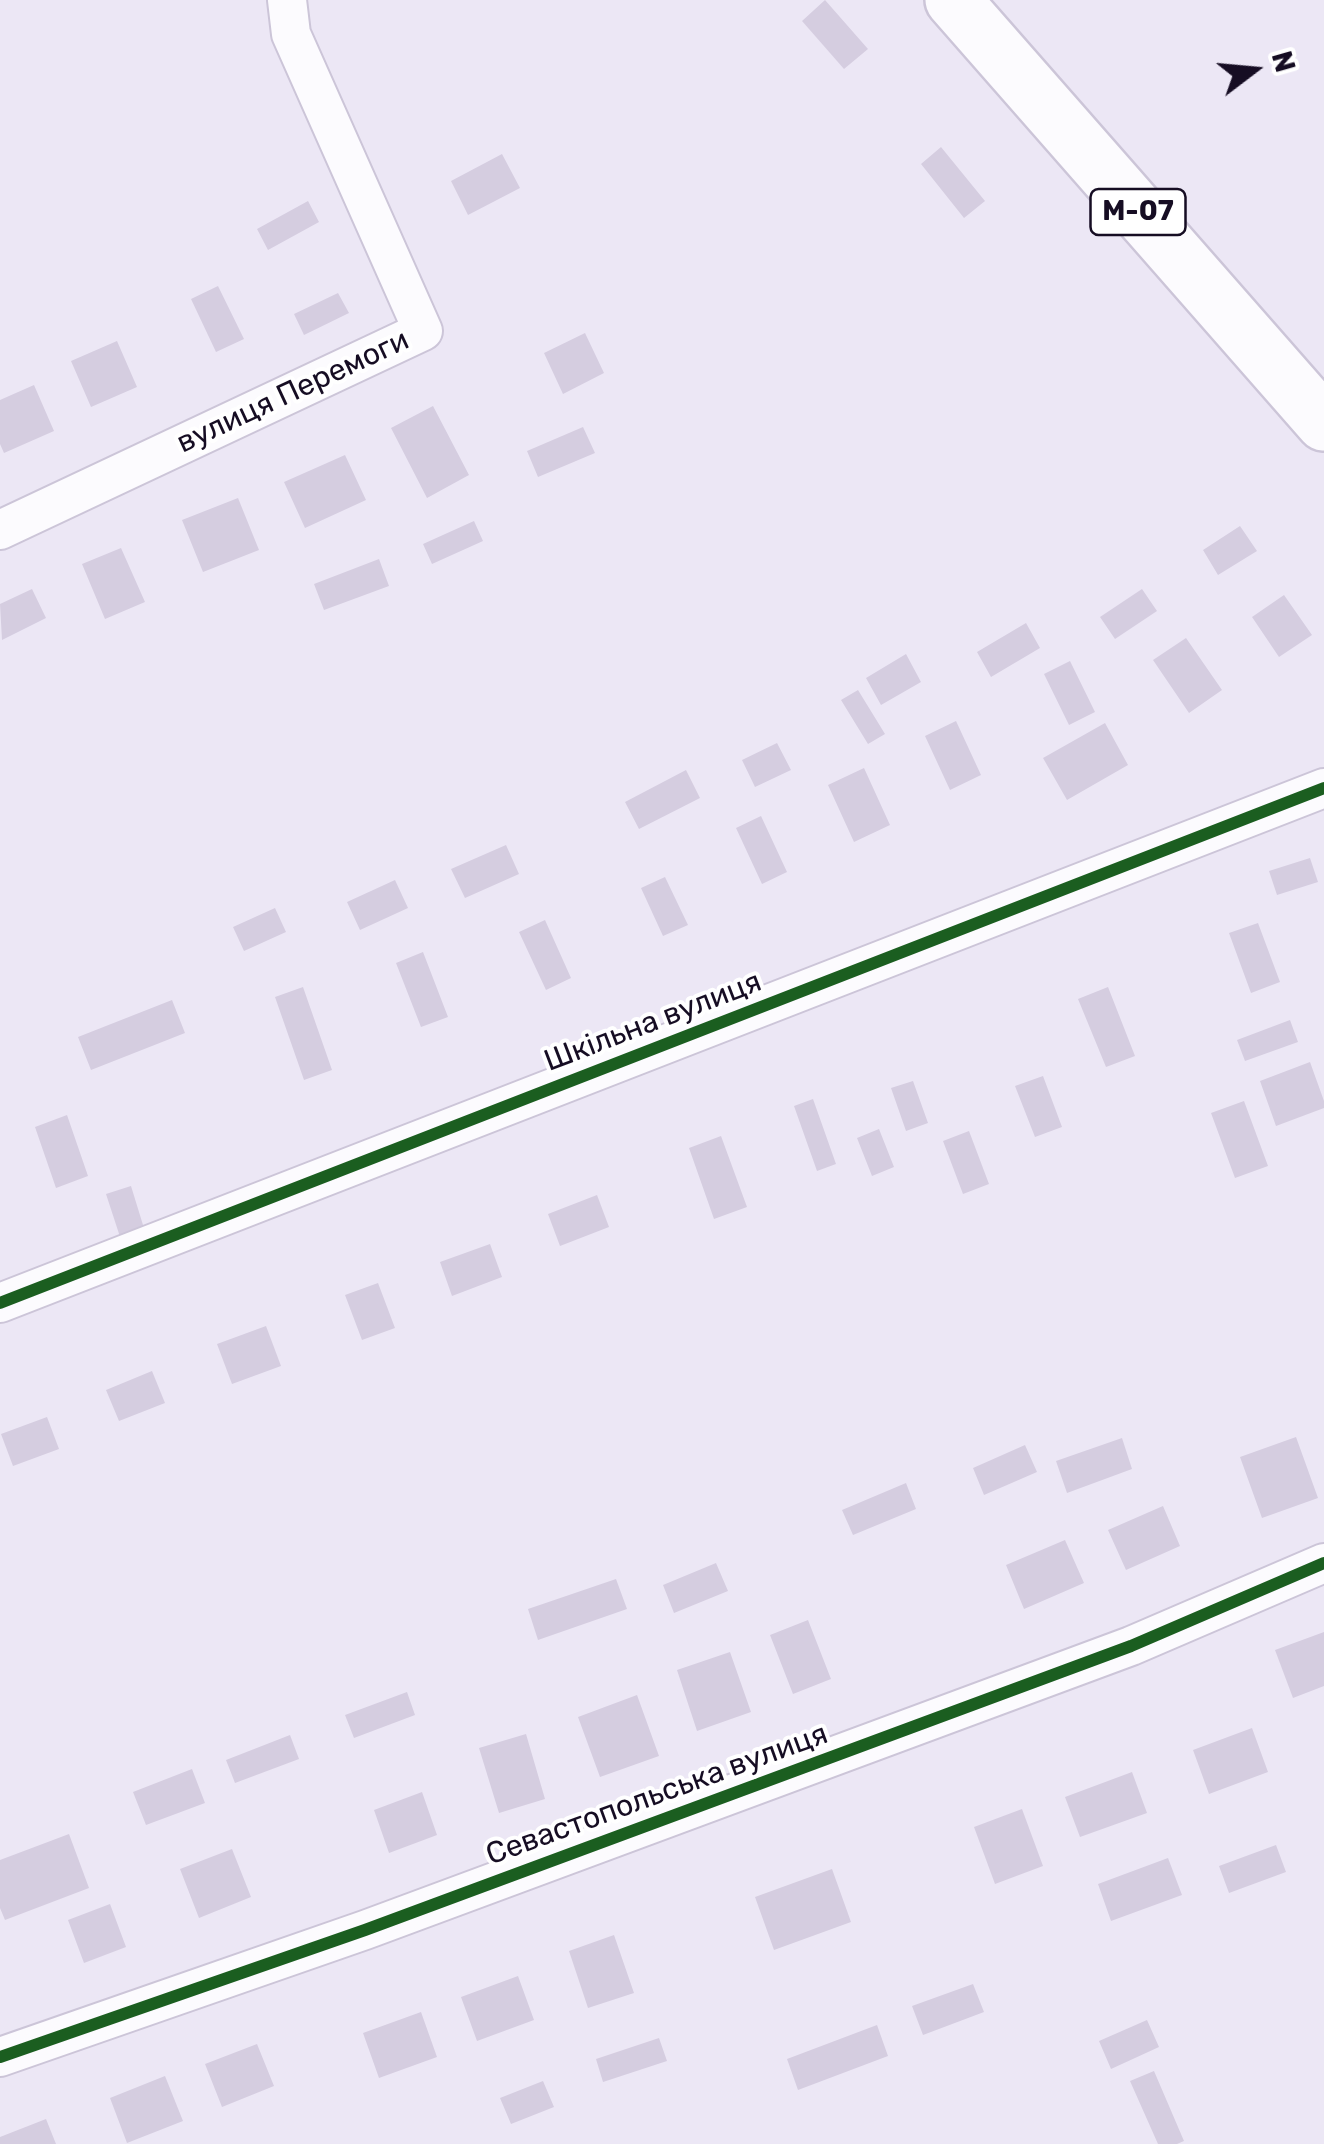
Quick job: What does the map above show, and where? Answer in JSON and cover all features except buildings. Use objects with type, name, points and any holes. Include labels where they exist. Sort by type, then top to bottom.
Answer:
[{"type":"highway","name":"М-07","points":[[953,0],[1324,423]]},
{"type":"street","name":"вулиця Перемоги","points":[[0,530],[423,331],[291,34],[288,0]]},
{"type":"street","name":"Шкільна вулиця","points":[[0,1303],[1324,788]]},
{"type":"street","name":"Севастопольська вулиця","points":[[0,2057],[364,1930],[1112,1653],[1324,1563]]},
{"type":"cycle path","points":[[0,1303],[1324,788]]},
{"type":"cycle path","points":[[0,2057],[365,1930],[1131,1646],[1324,1563]]}]
